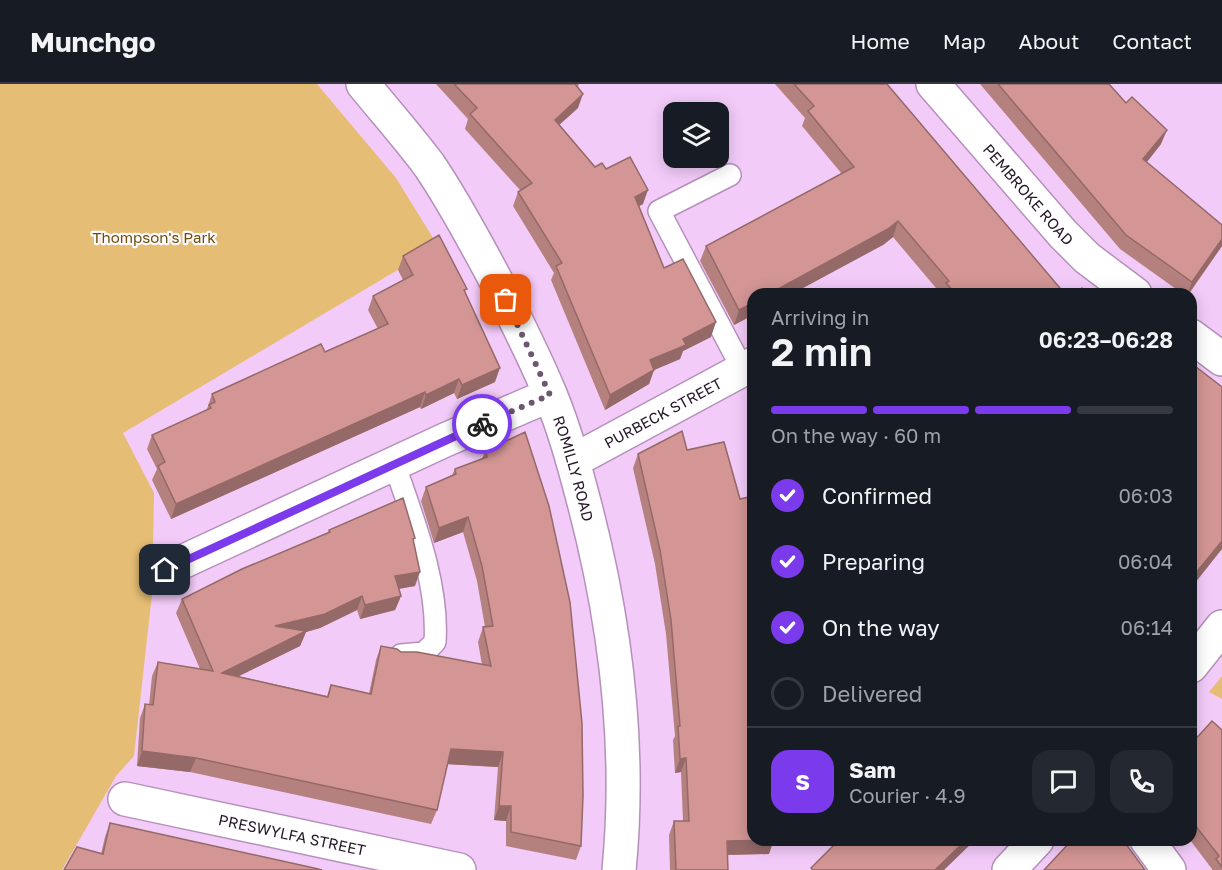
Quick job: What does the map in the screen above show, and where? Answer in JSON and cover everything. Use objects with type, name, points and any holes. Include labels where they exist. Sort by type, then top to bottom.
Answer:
[{"type":"street","name":"ROMILLY ROAD","points":[[363,84],[429,166],[468,228],[515,318],[550,395],[573,461],[598,555],[610,617],[617,677],[624,742],[624,825],[620,870]]},
{"type":"street","name":"PEMBROKE ROAD","points":[[933,84],[1063,234],[1087,258],[1127,288]]},
{"type":"street","points":[[1197,340],[1222,359]]},
{"type":"street","name":"PURBECK STREET","points":[[573,461],[747,368]]},
{"type":"street","points":[[165,570],[394,463],[550,395]]},
{"type":"street","points":[[1197,658],[1222,627]]},
{"type":"street","name":"PRESWYLFA STREET","points":[[124,799],[459,870]]},
{"type":"street","points":[[1009,870],[1031,846]]},
{"type":"street","points":[[1151,846],[1169,870]]},
{"type":"lane","points":[[730,175],[659,211],[747,365]]},
{"type":"lane","points":[[394,463],[420,542],[437,618],[435,642],[424,652],[401,655]]},
{"type":"green space","name":"Thompson's Park","points":[[0,84],[317,84],[396,178],[438,246],[123,433],[154,493],[152,594],[134,756],[116,776],[62,870],[0,870]]},
{"type":"green space","points":[[1222,676],[1222,699],[1209,692]]},
{"type":"building","points":[[454,84],[575,84],[583,94],[555,120],[595,167],[602,163],[606,169],[630,157],[648,190],[635,197],[664,268],[683,259],[716,322],[683,339],[686,345],[650,360],[654,370],[610,395],[556,266],[562,263],[518,192],[532,183],[470,114],[477,108]]},
{"type":"building","points":[[794,84],[887,84],[1060,288],[951,288],[946,283],[949,281],[898,221],[888,229],[780,288],[747,288],[747,306],[739,310],[706,246],[854,167],[808,111],[814,106]]},
{"type":"building","points":[[998,84],[1109,84],[1126,103],[1132,97],[1167,130],[1143,159],[1222,225],[1222,239],[1192,282],[1126,235]]},
{"type":"building","points":[[439,235],[467,289],[464,290],[500,368],[462,385],[459,379],[426,395],[425,392],[176,504],[158,466],[165,462],[152,435],[211,408],[209,405],[215,402],[212,394],[321,344],[325,352],[388,324],[373,296],[413,275],[403,256]]},
{"type":"building","points":[[1197,368],[1222,387],[1222,541],[1197,572]]},
{"type":"building","points":[[682,431],[687,450],[724,442],[740,499],[747,497],[747,841],[727,841],[728,870],[676,870],[674,821],[689,821],[686,758],[680,759],[678,726],[680,726],[671,620],[660,550],[638,454]]},
{"type":"building","points":[[525,432],[549,506],[570,602],[582,723],[581,846],[511,832],[511,806],[499,806],[503,752],[451,749],[437,810],[196,758],[142,751],[145,704],[153,705],[158,662],[213,671],[182,599],[242,569],[403,498],[415,538],[413,539],[420,572],[395,576],[401,596],[365,605],[362,596],[325,614],[275,626],[306,631],[222,673],[328,697],[331,685],[371,694],[381,646],[401,652],[417,652],[491,666],[483,627],[493,626],[482,566],[468,517],[439,528],[426,487],[456,474],[455,469],[487,457],[485,451]]},
{"type":"building","points":[[1212,721],[1222,730],[1222,867],[1216,859],[1219,856],[1197,828],[1197,737]]},
{"type":"building","points":[[110,823],[322,870],[64,870],[77,847],[103,854]]},
{"type":"building","points":[[833,846],[960,846],[935,870],[813,870],[811,868]]},
{"type":"building","points":[[1066,846],[1127,846],[1145,870],[1044,870]]},
{"type":"way so far","points":[[482,424],[550,395],[506,300]]},
{"type":"route","points":[[165,570],[482,424]]}]
